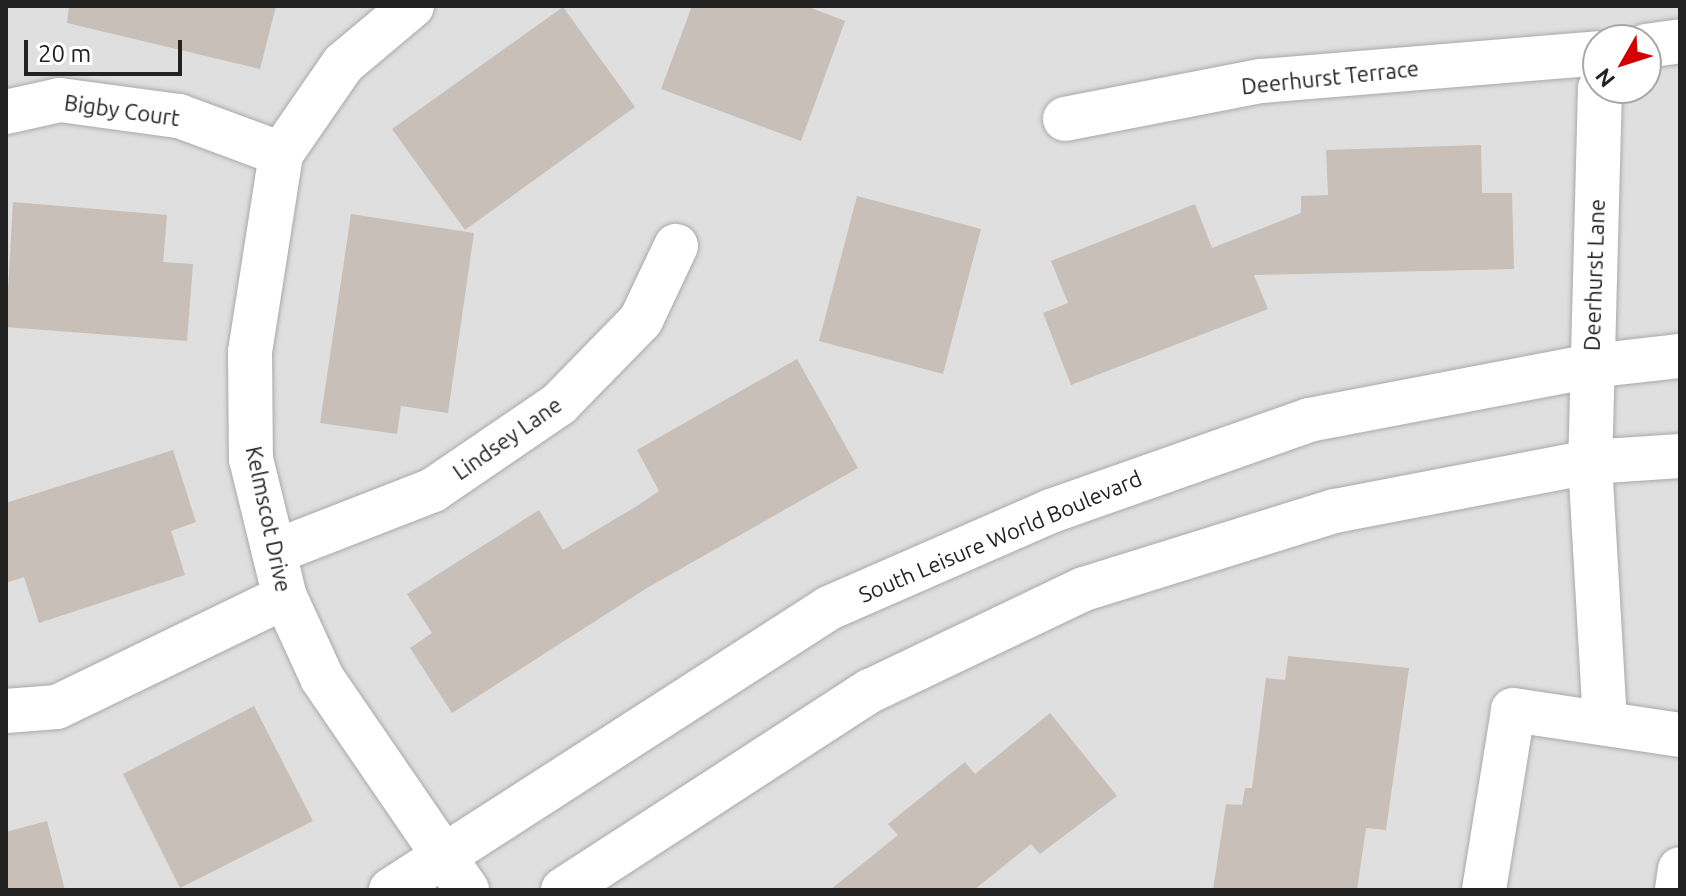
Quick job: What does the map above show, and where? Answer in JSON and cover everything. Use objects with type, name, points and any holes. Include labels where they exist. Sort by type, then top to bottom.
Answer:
[{"type":"street","name":"Kelmscot Drive","points":[[412,6],[343,64],[281,154],[250,352],[251,459],[285,597],[322,678],[455,873]]},
{"type":"street","name":"Deerhurst Terrace","points":[[1065,119],[1261,81],[1582,54]]},
{"type":"street","name":"Bigby Court","points":[[6,112],[60,100],[179,116],[281,154]]},
{"type":"street","name":"Deerhurst Lane","points":[[1599,104],[1590,462],[1605,723]]},
{"type":"street","name":"Lindsey Lane","points":[[274,552],[433,490],[559,404],[641,320],[676,246]]},
{"type":"street","name":"South Leisure World Boulevard","points":[[391,890],[455,873],[829,608],[1051,511],[1309,420],[1591,366],[1680,356]]},
{"type":"street","points":[[563,890],[870,691],[1084,589],[1335,511],[1590,462],[1680,456]]},
{"type":"street","points":[[6,711],[57,707],[285,597]]},
{"type":"street","points":[[1484,890],[1513,710],[1680,735]]},
{"type":"street","points":[[1677,890],[1680,869]]},
{"type":"shaded area","points":[[6,6],[1680,6],[1680,890],[6,890]]},
{"type":"building","points":[[69,6],[276,6],[260,69],[67,23]]},
{"type":"building","points":[[692,6],[806,6],[845,21],[801,141],[661,89]]},
{"type":"building","points":[[563,7],[635,107],[465,230],[392,129]]},
{"type":"building","points":[[1481,145],[1482,193],[1512,193],[1514,269],[1254,275],[1268,309],[1071,385],[1043,313],[1068,303],[1051,261],[1195,204],[1212,248],[1301,213],[1301,196],[1328,195],[1326,150]]},
{"type":"building","points":[[857,196],[981,229],[943,374],[819,341]]},
{"type":"building","points":[[13,202],[167,215],[163,262],[193,264],[187,341],[6,327]]},
{"type":"building","points":[[351,214],[474,233],[448,413],[401,406],[397,434],[320,423]]},
{"type":"building","points":[[797,359],[858,468],[647,588],[452,713],[410,648],[432,633],[407,594],[539,510],[563,550],[637,506],[659,491],[637,450]]},
{"type":"building","points":[[173,450],[196,522],[171,531],[185,575],[39,623],[24,577],[6,583],[6,503]]},
{"type":"building","points":[[1288,656],[1409,668],[1386,830],[1366,828],[1357,890],[1213,890],[1226,804],[1242,805],[1245,788],[1252,788],[1266,678],[1285,680]]},
{"type":"building","points":[[254,706],[313,821],[180,888],[123,774]]},
{"type":"building","points":[[1050,713],[1117,796],[1040,854],[1031,844],[974,890],[830,890],[898,835],[888,824],[965,762],[975,774]]},
{"type":"building","points":[[47,821],[65,890],[6,890],[6,832]]}]
